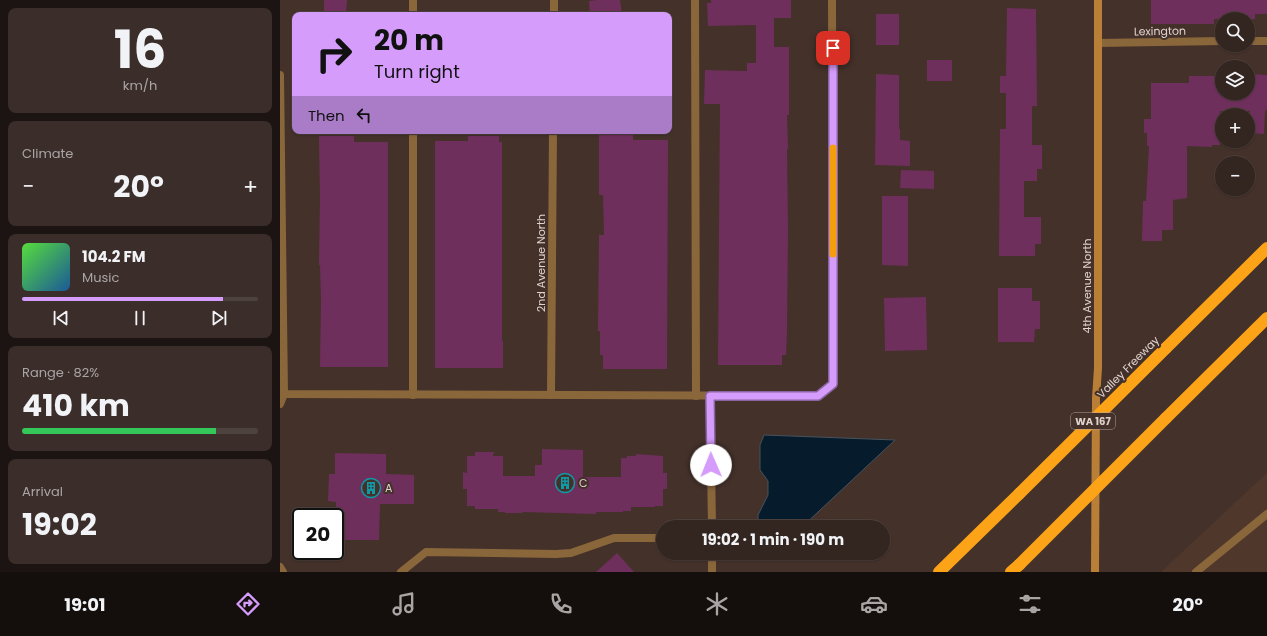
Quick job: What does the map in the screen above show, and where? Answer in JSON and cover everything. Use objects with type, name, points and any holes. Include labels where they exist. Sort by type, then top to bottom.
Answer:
[{"type":"highway","name":"Valley Freeway","points":[[939,572],[1267,248]]},
{"type":"highway","points":[[1015,568],[1267,318]]},
{"type":"street","points":[[413,0],[413,12]]},
{"type":"street","points":[[554,0],[554,12]]},
{"type":"street","points":[[695,0],[696,396]]},
{"type":"street","points":[[284,394],[818,396],[833,384],[832,0]]},
{"type":"street","name":"4th Avenue North","points":[[1095,572],[1096,398],[1098,368],[1098,0]]},
{"type":"street","name":"Lexington","points":[[1098,43],[1215,41]]},
{"type":"street","points":[[1255,41],[1267,41]]},
{"type":"street","points":[[280,75],[284,394],[280,404]]},
{"type":"street","points":[[413,134],[413,395]]},
{"type":"street","name":"2nd Avenue North","points":[[551,394],[553,134]]},
{"type":"street","points":[[710,396],[712,520]]},
{"type":"street","points":[[1196,572],[1267,514]]},
{"type":"street","points":[[401,572],[426,552],[556,554],[571,553],[614,538],[656,538]]},
{"type":"street","points":[[712,560],[712,572]]},
{"type":"street","points":[[280,567],[283,572]]},
{"type":"shaded area","points":[[1267,473],[1267,572],[1161,572]]},
{"type":"water","points":[[764,435],[895,440],[809,520],[758,520],[758,515],[768,495],[768,481],[760,470],[760,445]]},
{"type":"building","points":[[324,0],[347,0],[346,12],[324,12]]},
{"type":"building","points":[[620,0],[622,12],[590,12],[589,1]]},
{"type":"building","points":[[711,0],[791,0],[791,18],[774,18],[774,47],[789,47],[789,115],[787,115],[787,331],[786,355],[782,355],[782,365],[718,365],[720,104],[704,104],[705,70],[747,71],[747,63],[756,63],[756,25],[708,26],[707,3],[711,3]]},
{"type":"building","points":[[1151,0],[1267,0],[1267,14],[1255,14],[1255,12],[1215,12],[1214,24],[1151,24]]},
{"type":"building","points":[[1007,8],[1036,9],[1037,106],[1032,106],[1032,145],[1042,145],[1042,169],[1037,169],[1037,181],[1024,181],[1024,217],[1041,217],[1041,244],[1035,244],[1035,256],[999,256],[1000,129],[1006,129],[1006,93],[1000,93],[1000,76],[1006,76]]},
{"type":"building","points":[[876,14],[899,14],[899,45],[876,45]]},
{"type":"building","points":[[927,60],[952,60],[952,81],[927,81]]},
{"type":"building","points":[[876,74],[899,75],[900,140],[910,141],[910,166],[875,165]]},
{"type":"building","points":[[1255,74],[1267,75],[1267,108],[1265,111],[1264,134],[1255,133],[1255,108],[1215,108],[1215,145],[1212,145],[1212,147],[1187,146],[1187,198],[1173,200],[1173,230],[1162,230],[1162,241],[1142,241],[1143,201],[1146,201],[1149,146],[1147,146],[1147,133],[1144,133],[1144,119],[1151,119],[1151,83],[1189,83],[1189,76],[1215,76],[1215,100],[1255,100]]},
{"type":"building","points":[[599,134],[633,134],[633,140],[668,140],[667,369],[603,369],[603,355],[600,355],[600,331],[598,331],[599,235],[604,235],[603,195],[599,195]]},
{"type":"building","points":[[319,136],[354,136],[354,142],[388,142],[388,367],[320,367],[321,299],[319,265]]},
{"type":"building","points":[[468,136],[499,136],[499,142],[502,142],[503,368],[435,368],[435,141],[468,141]]},
{"type":"building","points":[[901,170],[934,171],[934,189],[900,188]]},
{"type":"building","points":[[882,196],[908,196],[908,266],[882,265]]},
{"type":"building","points":[[998,288],[1032,288],[1032,301],[1040,301],[1040,329],[1035,329],[1034,342],[998,342]]},
{"type":"building","points":[[926,297],[927,350],[885,351],[884,298]]},
{"type":"building","name":"C","points":[[542,449],[583,450],[583,477],[621,477],[621,458],[636,456],[636,454],[663,456],[663,473],[667,473],[667,489],[663,489],[663,506],[631,507],[631,511],[596,512],[596,514],[505,513],[498,512],[498,509],[475,509],[475,506],[467,506],[467,489],[463,489],[463,472],[467,473],[467,456],[475,456],[475,452],[494,452],[493,456],[503,456],[503,476],[535,476],[535,465],[542,465]]},
{"type":"building","name":"A","points":[[335,453],[386,454],[386,474],[414,475],[414,504],[380,504],[379,540],[345,540],[344,508],[336,508],[336,502],[328,501],[329,474],[335,474]]},
{"type":"building","points":[[617,553],[634,572],[596,572]]},
{"type":"slow traffic","points":[[833,148],[833,254]]},
{"type":"place","name":"C","points":[[565,483]]},
{"type":"place","name":"A","points":[[371,488]]},
{"type":"route","points":[[711,465],[710,396],[818,396],[833,384],[833,48]]}]
